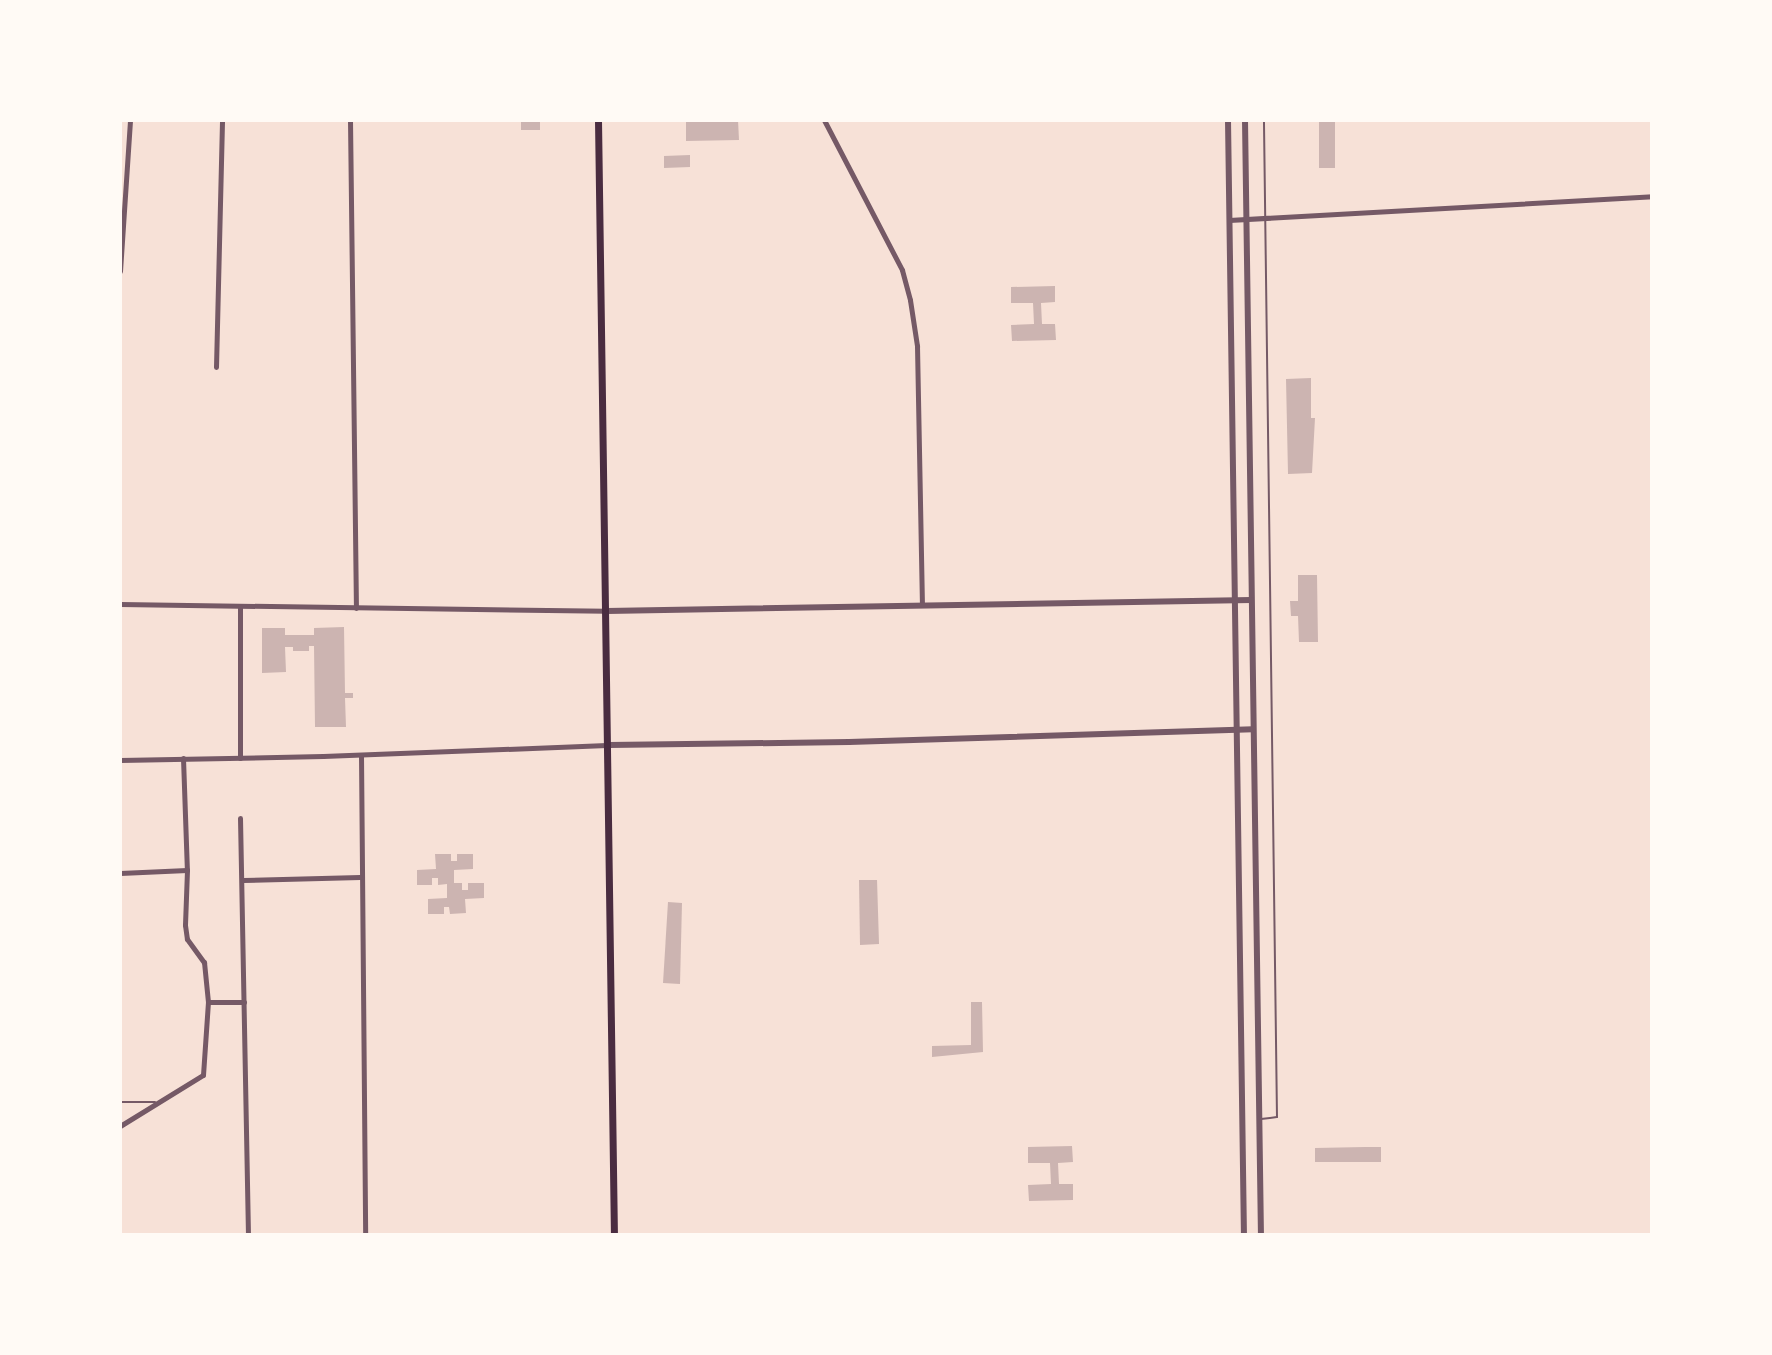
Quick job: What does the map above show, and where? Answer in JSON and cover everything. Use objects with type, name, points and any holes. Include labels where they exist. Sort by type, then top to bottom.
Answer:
[{"type":"main road","points":[[598,120],[614,1235]]},
{"type":"street","points":[[120,271],[130,120]]},
{"type":"street","points":[[216,367],[222,120]]},
{"type":"street","points":[[350,120],[356,608]]},
{"type":"street","points":[[824,120],[902,270],[910,300],[917,346],[922,604]]},
{"type":"street","points":[[1228,120],[1244,1235]]},
{"type":"street","points":[[1245,120],[1261,1235]]},
{"type":"street","points":[[1229,220],[1652,196]]},
{"type":"street","points":[[120,604],[607,611],[1251,600]]},
{"type":"street","points":[[240,606],[240,758]]},
{"type":"street","points":[[120,760],[1253,729]]},
{"type":"street","points":[[361,755],[365,1235]]},
{"type":"street","points":[[120,1126],[206,1071],[208,1002],[204,962],[187,939],[185,925],[187,870],[183,758]]},
{"type":"street","points":[[240,818],[248,1235]]},
{"type":"street","points":[[120,873],[187,870]]},
{"type":"street","points":[[243,880],[360,877]]},
{"type":"street","points":[[208,1002],[244,1002]]},
{"type":"lane","points":[[1260,1119],[1277,1117],[1264,120]]},
{"type":"lane","points":[[120,1102],[159,1103]]},
{"type":"building","points":[[521,120],[540,120],[540,130],[521,130]]},
{"type":"building","points":[[686,120],[738,120],[739,140],[686,141]]},
{"type":"building","points":[[1319,120],[1335,120],[1335,168],[1319,168]]},
{"type":"building","points":[[690,155],[690,167],[664,168],[664,156]]},
{"type":"building","points":[[1055,286],[1055,302],[1041,303],[1042,324],[1055,324],[1056,340],[1012,341],[1011,325],[1034,324],[1033,303],[1011,303],[1011,287]]},
{"type":"building","points":[[1311,378],[1311,418],[1315,418],[1312,473],[1288,474],[1286,379]]},
{"type":"building","points":[[1298,575],[1317,575],[1318,642],[1299,642],[1298,616],[1291,616],[1290,601],[1298,601]]},
{"type":"building","points":[[344,627],[345,693],[353,693],[353,698],[345,698],[346,727],[315,727],[314,646],[309,646],[309,651],[293,651],[293,647],[285,647],[286,672],[262,673],[262,628],[285,628],[285,635],[314,635],[314,628]]},
{"type":"building","points":[[435,854],[451,854],[451,861],[457,861],[457,854],[473,854],[473,869],[454,870],[454,883],[462,883],[462,890],[468,890],[468,883],[484,883],[484,898],[465,899],[466,913],[450,914],[449,907],[444,907],[444,914],[428,914],[428,899],[447,898],[447,884],[438,885],[438,878],[432,878],[432,885],[417,885],[417,870],[436,869]]},
{"type":"building","points":[[859,880],[877,880],[879,944],[860,945]]},
{"type":"building","points":[[668,902],[682,903],[680,984],[663,983]]},
{"type":"building","points":[[971,1002],[982,1002],[983,1052],[932,1057],[932,1046],[971,1045]]},
{"type":"building","points":[[1072,1146],[1073,1162],[1058,1163],[1059,1184],[1073,1184],[1073,1200],[1029,1201],[1028,1185],[1051,1184],[1050,1163],[1028,1163],[1028,1147]]},
{"type":"building","points":[[1381,1147],[1381,1162],[1315,1162],[1315,1148]]}]
